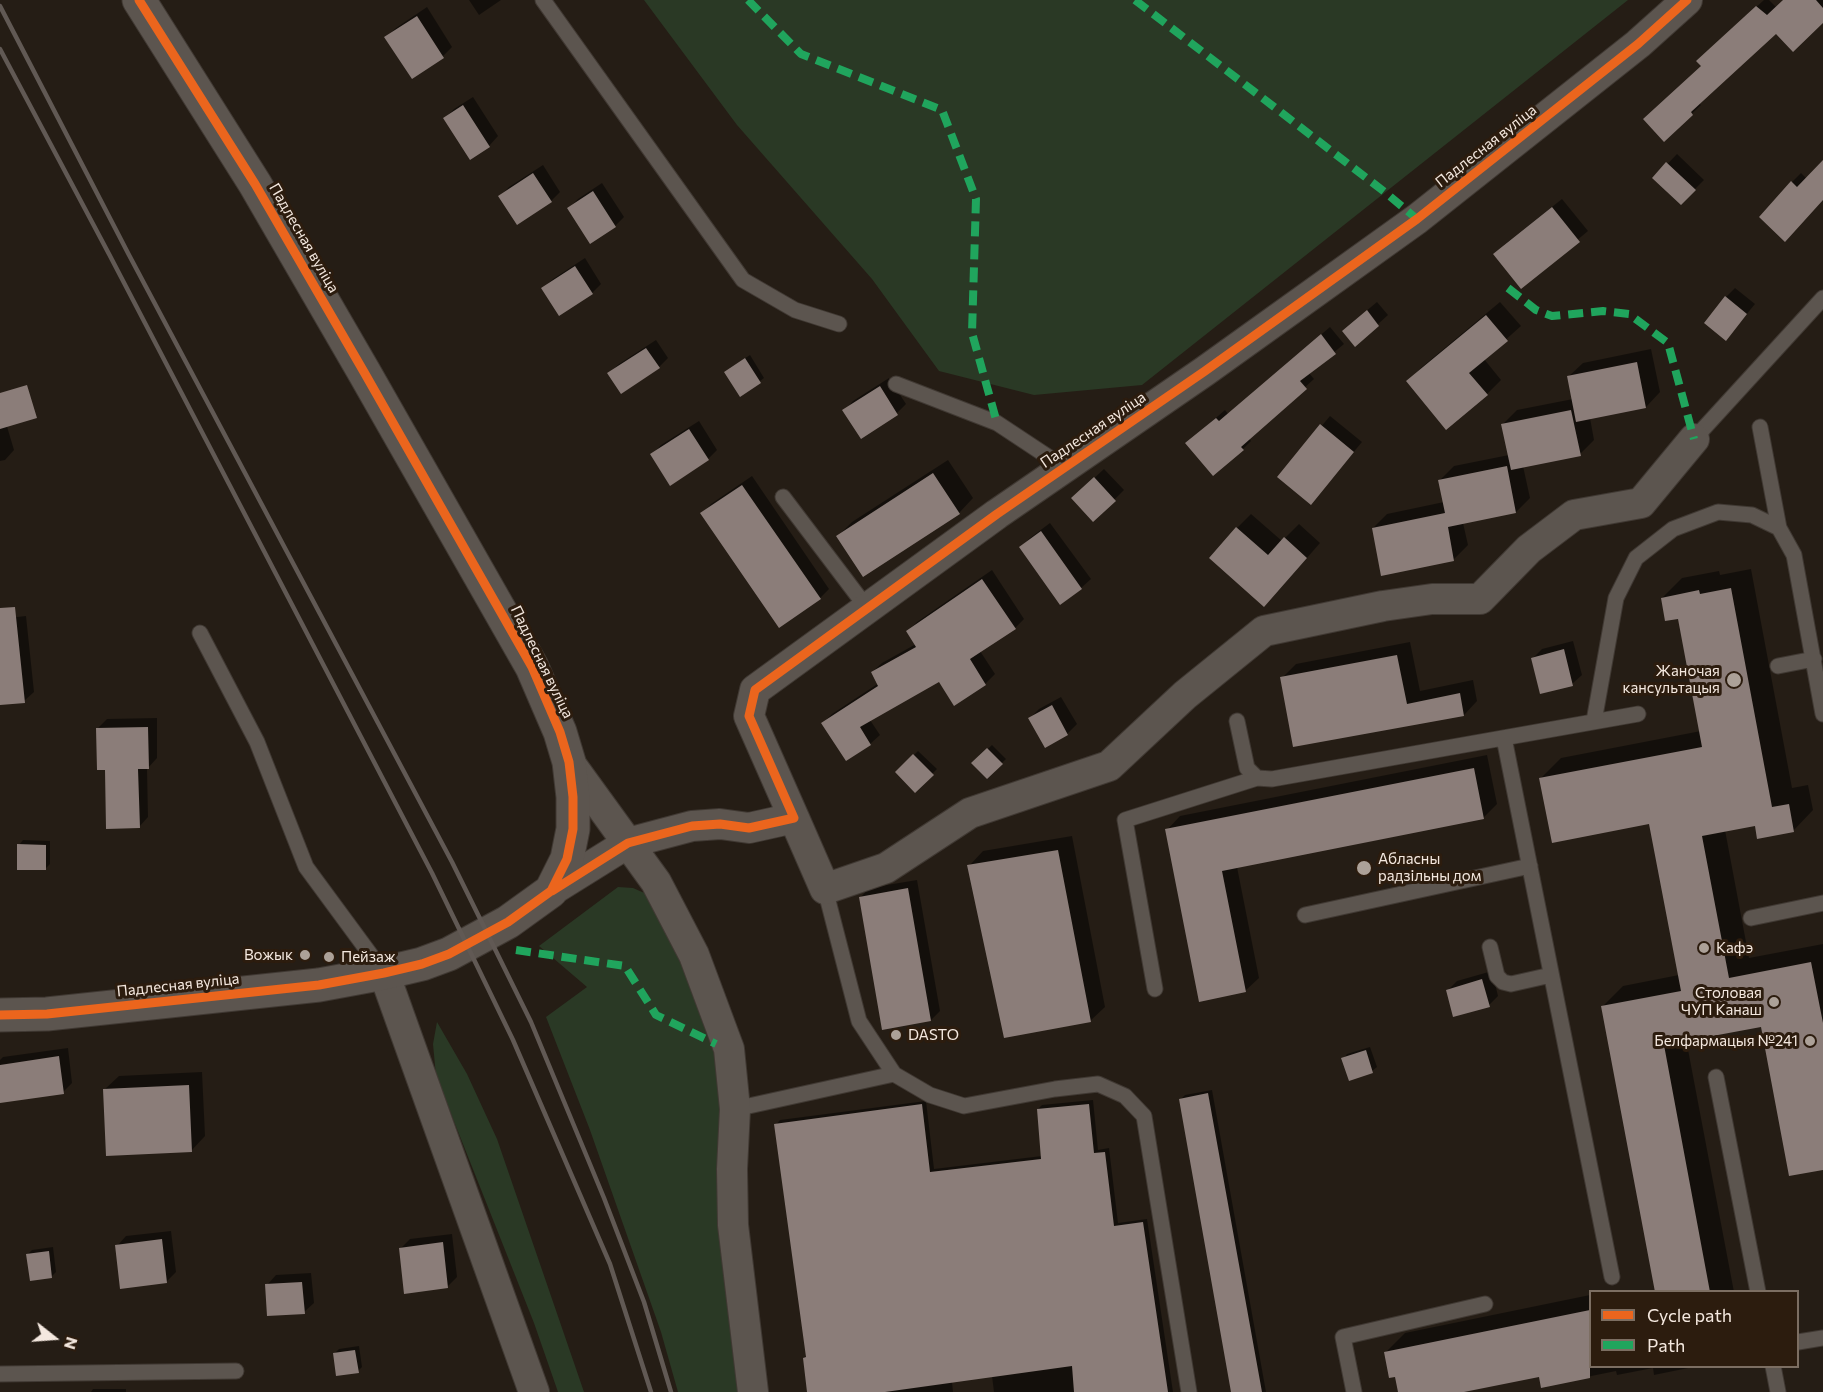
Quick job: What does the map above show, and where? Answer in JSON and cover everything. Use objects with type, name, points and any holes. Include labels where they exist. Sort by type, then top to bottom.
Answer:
[{"type":"street","name":"Падлесная вуліца","points":[[0,1015],[47,1014],[319,985],[384,974],[422,964],[448,954],[508,922],[551,891],[567,859],[573,829],[573,797],[569,762],[560,732],[532,667],[255,184],[139,0]]},
{"type":"street","name":"Падлесная вуліца","points":[[825,889],[749,716],[755,690],[997,514],[1205,371],[1417,219],[1638,44],[1687,0]]},
{"type":"street","points":[[825,889],[886,868],[970,813],[1109,766],[1185,695],[1264,631],[1383,606],[1432,599],[1479,599],[1529,549],[1574,515],[1641,504],[1694,439]]},
{"type":"street","points":[[569,762],[656,882],[694,955],[729,1049],[735,1109],[732,1169],[733,1225],[753,1392]]},
{"type":"street","points":[[551,891],[628,843],[692,826],[720,824],[749,828],[794,818]]},
{"type":"street","points":[[384,974],[534,1392]]},
{"type":"lane","points":[[543,0],[743,280],[795,310],[839,324]]},
{"type":"lane","points":[[1694,439],[1823,298]]},
{"type":"lane","points":[[896,384],[997,423],[1065,468]]},
{"type":"lane","points":[[1760,427],[1779,528],[1794,555],[1823,714]]},
{"type":"lane","points":[[783,497],[867,609]]},
{"type":"lane","points":[[1594,721],[1616,598],[1636,558],[1673,529],[1718,512],[1752,515],[1779,528]]},
{"type":"lane","points":[[200,633],[257,742],[306,867],[384,974]]},
{"type":"lane","points":[[1778,666],[1814,659]]},
{"type":"lane","points":[[1155,989],[1125,820],[1257,778],[1272,779],[1638,714]]},
{"type":"lane","points":[[1237,721],[1247,768],[1257,778]]},
{"type":"lane","points":[[1504,738],[1612,1276]]},
{"type":"lane","points":[[1305,915],[1530,866]]},
{"type":"lane","points":[[825,889],[859,1022],[894,1074],[930,1095],[964,1106],[1055,1089],[1098,1084],[1125,1096],[1144,1116],[1189,1392]]},
{"type":"lane","points":[[1751,918],[1823,903]]},
{"type":"lane","points":[[1490,947],[1497,976],[1503,982],[1511,984],[1551,975]]},
{"type":"lane","points":[[735,1109],[894,1074]]},
{"type":"lane","points":[[1716,1077],[1758,1290]]},
{"type":"lane","points":[[1354,1392],[1343,1336],[1485,1304]]},
{"type":"lane","points":[[1799,1342],[1823,1338]]},
{"type":"lane","points":[[1773,1368],[1778,1392]]},
{"type":"lane","points":[[0,1374],[236,1371]]},
{"type":"green space","points":[[644,0],[1628,0],[1142,385],[1034,395],[939,371],[872,279],[737,125]]},
{"type":"green space","points":[[618,887],[633,888],[649,895],[658,907],[716,1044],[747,1392],[678,1392],[661,1332],[590,1130],[546,1017],[587,987],[539,946]]},
{"type":"green space","points":[[437,1022],[467,1074],[497,1139],[584,1392],[558,1392],[534,1323],[436,1076],[433,1044]]},
{"type":"building","points":[[1783,0],[1816,0],[1823,8],[1823,23],[1793,52],[1776,34],[1691,112],[1693,115],[1664,142],[1643,119],[1701,66],[1696,61],[1756,6],[1767,15]]},
{"type":"building","points":[[417,16],[444,58],[412,79],[384,37]]},
{"type":"building","points":[[463,105],[490,147],[470,160],[443,118]]},
{"type":"building","points":[[1823,160],[1823,200],[1785,242],[1759,217],[1791,181],[1797,187]]},
{"type":"building","points":[[1666,162],[1696,190],[1681,205],[1652,178]]},
{"type":"building","points":[[533,173],[552,202],[517,225],[498,196]]},
{"type":"building","points":[[593,191],[616,227],[590,244],[567,208]]},
{"type":"building","points":[[1552,207],[1580,242],[1521,289],[1493,254]]},
{"type":"building","points":[[575,266],[593,294],[559,316],[541,288]]},
{"type":"building","points":[[1725,296],[1747,314],[1726,341],[1704,323]]},
{"type":"building","points":[[1367,310],[1379,326],[1355,347],[1342,331]]},
{"type":"building","points":[[1486,315],[1508,341],[1469,373],[1488,395],[1446,430],[1406,381]]},
{"type":"building","points":[[1321,334],[1336,354],[1300,381],[1307,389],[1241,447],[1244,450],[1213,476],[1185,443],[1216,418],[1219,421]]},
{"type":"building","points":[[646,348],[660,368],[621,394],[607,373]]},
{"type":"building","points":[[745,358],[761,383],[740,397],[724,372]]},
{"type":"building","points":[[1637,362],[1646,408],[1576,422],[1567,376]]},
{"type":"building","points":[[27,385],[37,418],[0,429],[0,393]]},
{"type":"building","points":[[880,386],[898,415],[861,439],[842,410]]},
{"type":"building","points":[[1571,410],[1581,456],[1511,470],[1501,424]]},
{"type":"building","points":[[1320,424],[1354,452],[1311,505],[1277,477]]},
{"type":"building","points":[[689,429],[709,460],[670,486],[650,454]]},
{"type":"building","points":[[1507,466],[1516,513],[1448,527],[1454,561],[1381,576],[1372,528],[1445,513],[1438,480]]},
{"type":"building","points":[[933,473],[960,514],[863,577],[836,536]]},
{"type":"building","points":[[1094,477],[1116,501],[1093,522],[1071,498]]},
{"type":"building","points":[[742,485],[821,599],[779,628],[700,513]]},
{"type":"building","points":[[1236,527],[1268,555],[1284,537],[1307,558],[1264,607],[1209,558]]},
{"type":"building","points":[[1041,531],[1082,589],[1060,605],[1019,547]]},
{"type":"building","points":[[982,579],[1016,629],[970,659],[986,685],[954,706],[939,682],[860,727],[871,745],[846,761],[821,723],[878,686],[871,672],[916,647],[906,631]]},
{"type":"building","points":[[1731,588],[1772,807],[1789,804],[1794,832],[1757,839],[1755,826],[1702,836],[1729,978],[1811,962],[1823,1023],[1823,1170],[1789,1176],[1761,1027],[1664,1045],[1710,1290],[1655,1290],[1601,1006],[1681,991],[1649,824],[1552,843],[1539,778],[1702,747],[1678,619],[1665,621],[1661,598],[1699,590],[1700,594]]},
{"type":"building","points":[[15,607],[25,703],[0,705],[0,608]]},
{"type":"building","points":[[1564,649],[1573,686],[1540,694],[1531,658]]},
{"type":"building","points":[[1397,655],[1407,704],[1460,693],[1464,716],[1293,747],[1280,677]]},
{"type":"building","points":[[1052,705],[1068,735],[1045,748],[1028,718]]},
{"type":"building","points":[[148,727],[149,769],[138,769],[140,828],[106,829],[105,770],[97,770],[96,728]]},
{"type":"building","points":[[987,748],[1003,764],[987,779],[971,763]]},
{"type":"building","points":[[913,754],[934,775],[915,793],[895,772]]},
{"type":"building","points":[[1474,768],[1484,819],[1222,871],[1246,992],[1199,1002],[1165,829]]},
{"type":"building","points":[[17,844],[46,845],[46,870],[17,870]]},
{"type":"building","points":[[1058,850],[1091,1022],[1004,1038],[967,865]]},
{"type":"building","points":[[908,888],[931,1021],[882,1030],[859,897]]},
{"type":"building","points":[[1482,979],[1490,1007],[1453,1017],[1446,990]]},
{"type":"building","points":[[1366,1050],[1373,1073],[1349,1081],[1341,1058]]},
{"type":"building","points":[[59,1056],[64,1094],[0,1103],[0,1065]]},
{"type":"building","points":[[189,1085],[192,1152],[106,1156],[103,1089]]},
{"type":"building","points":[[1208,1093],[1262,1392],[1231,1392],[1179,1099]]},
{"type":"building","points":[[922,1104],[930,1172],[1041,1159],[1037,1109],[1089,1104],[1094,1153],[1105,1152],[1114,1226],[1143,1222],[1168,1392],[1074,1392],[1072,1366],[885,1392],[807,1392],[803,1358],[806,1357],[774,1124]]},
{"type":"building","points":[[162,1239],[167,1283],[120,1289],[115,1245]]},
{"type":"building","points":[[443,1242],[448,1288],[404,1294],[399,1248]]},
{"type":"building","points":[[49,1251],[52,1278],[30,1281],[26,1254]]},
{"type":"building","points":[[302,1282],[305,1314],[267,1316],[265,1284]]},
{"type":"building","points":[[1589,1310],[1590,1378],[1541,1388],[1539,1377],[1464,1392],[1398,1392],[1395,1377],[1389,1378],[1384,1352]]},
{"type":"building","points":[[355,1350],[359,1373],[336,1376],[333,1353]]},
{"type":"railway","points":[[0,6],[129,255],[452,862],[531,1022],[604,1198],[644,1302],[671,1392]]},
{"type":"railway","points":[[0,49],[432,873],[513,1040],[610,1264],[651,1392]]},
{"type":"marked path","points":[[748,0],[801,54],[942,110],[976,199],[972,333],[997,423]]},
{"type":"marked path","points":[[1135,0],[1417,219]]},
{"type":"marked path","points":[[1508,288],[1536,310],[1552,316],[1603,311],[1629,314],[1668,343],[1694,439]]},
{"type":"marked path","points":[[516,950],[625,966],[656,1015],[716,1044]]},
{"type":"cycle path","points":[[0,1015],[47,1014],[319,985],[422,964],[449,954],[508,922],[551,891],[567,859],[573,829],[573,797],[569,762],[560,732],[532,667],[255,184],[139,0]]},
{"type":"cycle path","points":[[552,891],[628,843],[692,826],[720,824],[749,828],[794,818],[749,716],[755,690],[997,514],[1205,371],[1417,219],[1638,44],[1687,0]]},
{"type":"place","name":"Жаночая кансультацыя","points":[[1734,680]]},
{"type":"place","name":"Абласны радзільны дом","points":[[1364,868]]},
{"type":"place","name":"Кафэ","points":[[1704,948]]},
{"type":"place","name":"Вожык","points":[[305,955]]},
{"type":"place","name":"Пейзаж","points":[[329,957]]},
{"type":"place","name":"Столовая ЧУП Канаш","points":[[1774,1002]]},
{"type":"place","name":"DASTO","points":[[896,1035]]},
{"type":"place","name":"Белфармацыя №241","points":[[1810,1041]]}]
